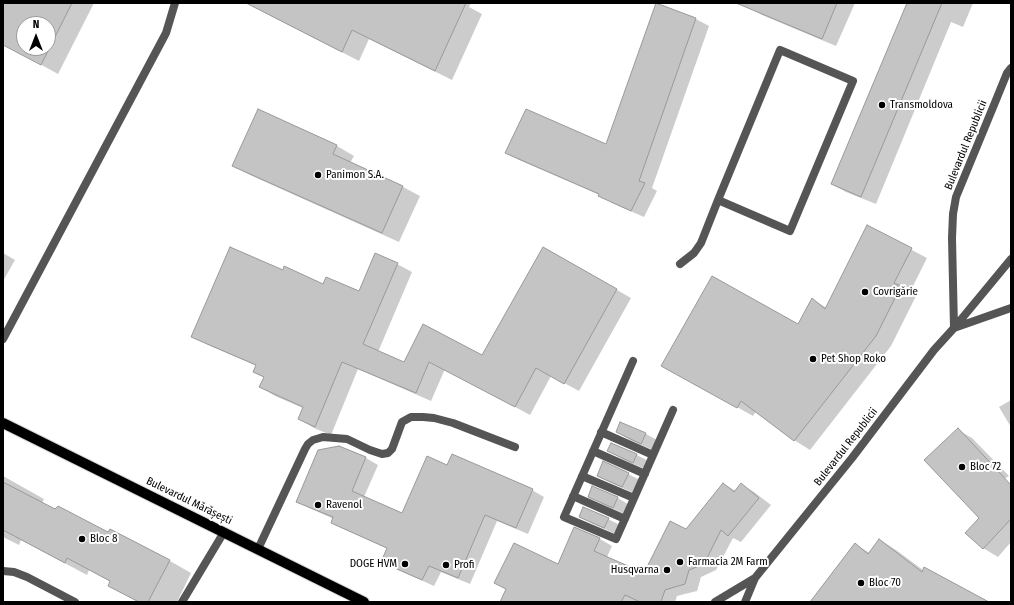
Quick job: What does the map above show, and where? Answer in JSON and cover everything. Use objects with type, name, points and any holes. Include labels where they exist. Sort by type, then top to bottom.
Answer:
[{"type":"main road","name":"Bulevardul Mărășești","points":[[3,424],[364,602]]},
{"type":"street","points":[[3,339],[166,33],[175,3]]},
{"type":"street","points":[[680,264],[698,248],[780,50],[853,81],[790,231],[718,200]]},
{"type":"street","name":"Bulevardul Republicii","points":[[954,328],[952,238],[953,214],[956,197],[1007,73],[1011,68]]},
{"type":"street","name":"Bulevardul Republicii","points":[[745,602],[755,578],[852,458],[934,350],[1011,259]]},
{"type":"street","name":"Bulevardul Republicii","points":[[954,328],[1011,308]]},
{"type":"street","points":[[633,361],[564,517],[616,539],[673,410]]},
{"type":"street","points":[[258,549],[305,449],[313,440],[323,437],[347,439],[370,450],[382,454],[388,453],[392,449],[402,422],[411,417],[423,417],[453,423],[515,447]]},
{"type":"street","points":[[601,432],[653,455]]},
{"type":"street","points":[[593,451],[645,474]]},
{"type":"street","points":[[582,476],[634,498]]},
{"type":"street","points":[[573,496],[625,519]]},
{"type":"street","points":[[182,602],[224,532]]},
{"type":"street","points":[[3,571],[14,572],[27,577],[75,602]]},
{"type":"street","name":"Bulevardul Republicii","points":[[715,602],[755,578]]},
{"type":"building","points":[[3,3],[72,3],[56,35],[56,16],[16,16],[16,52],[3,45]]},
{"type":"building","points":[[246,3],[466,3],[435,71],[352,30],[342,52]]},
{"type":"building","points":[[656,3],[696,18],[639,181],[645,183],[631,211],[598,196],[599,194],[505,153],[526,109],[606,144]]},
{"type":"building","points":[[736,3],[837,3],[822,39]]},
{"type":"building","name":"Transmoldova","points":[[907,3],[942,3],[861,197],[831,184]]},
{"type":"building","points":[[24,56],[46,56],[41,65]]},
{"type":"building","points":[[258,109],[337,145],[333,154],[403,186],[382,233],[232,166]]},
{"type":"building","points":[[867,225],[912,248],[894,283],[901,286],[876,336],[794,441],[741,401],[737,408],[661,366],[712,276],[798,324],[812,298],[825,309]]},
{"type":"building","points":[[230,247],[283,270],[284,266],[323,284],[326,277],[359,291],[375,253],[398,263],[363,344],[404,362],[423,324],[482,355],[543,247],[617,289],[564,384],[536,368],[515,407],[429,362],[416,393],[342,362],[315,427],[298,419],[303,407],[259,387],[264,377],[253,372],[256,365],[191,337]]},
{"type":"building","points":[[620,422],[646,433],[641,444],[616,432]]},
{"type":"building","points":[[958,428],[1011,485],[1011,519],[983,549],[965,533],[979,518],[924,460]]},
{"type":"building","points":[[611,443],[637,454],[633,463],[607,451]]},
{"type":"building","points":[[339,446],[366,457],[352,491],[402,513],[427,456],[447,465],[452,454],[533,489],[516,528],[485,515],[458,578],[429,566],[422,580],[381,562],[387,548],[331,523],[333,517],[296,502],[318,450]]},
{"type":"building","points":[[603,461],[629,473],[622,487],[597,476]]},
{"type":"building","name":"Bloc 8","points":[[3,482],[55,509],[58,506],[108,532],[110,529],[170,560],[148,602],[139,602],[108,586],[110,581],[67,558],[65,563],[3,530]]},
{"type":"building","points":[[723,483],[734,492],[741,483],[759,498],[728,536],[721,530],[704,564],[689,570],[685,584],[665,590],[661,602],[640,602],[625,595],[621,602],[500,602],[506,589],[494,583],[514,543],[558,564],[574,527],[600,538],[594,551],[644,573],[670,521],[686,529]]},
{"type":"building","points":[[592,486],[618,497],[613,508],[588,497]]},
{"type":"building","points":[[583,507],[609,518],[604,528],[579,517]]},
{"type":"building","name":"Bloc 70","points":[[879,539],[922,572],[924,567],[989,602],[810,602],[855,543],[868,554]]},
{"type":"place","name":"Transmoldova","points":[[882,105]]},
{"type":"place","name":"Panimon S.A.","points":[[318,175]]},
{"type":"place","name":"Covrigărie","points":[[865,292]]},
{"type":"place","name":"Pet Shop Roko","points":[[813,359]]},
{"type":"place","name":"Bloc 72","points":[[962,467]]},
{"type":"place","name":"Ravenol","points":[[318,505]]},
{"type":"place","name":"Bloc 8","points":[[82,539]]},
{"type":"place","name":"Farmacia 2M Farm","points":[[680,562]]},
{"type":"place","name":"DOGE HVM","points":[[405,564]]},
{"type":"place","name":"Profi","points":[[446,565]]},
{"type":"place","name":"Husqvarna","points":[[667,570]]},
{"type":"place","name":"Bloc 70","points":[[861,583]]}]
